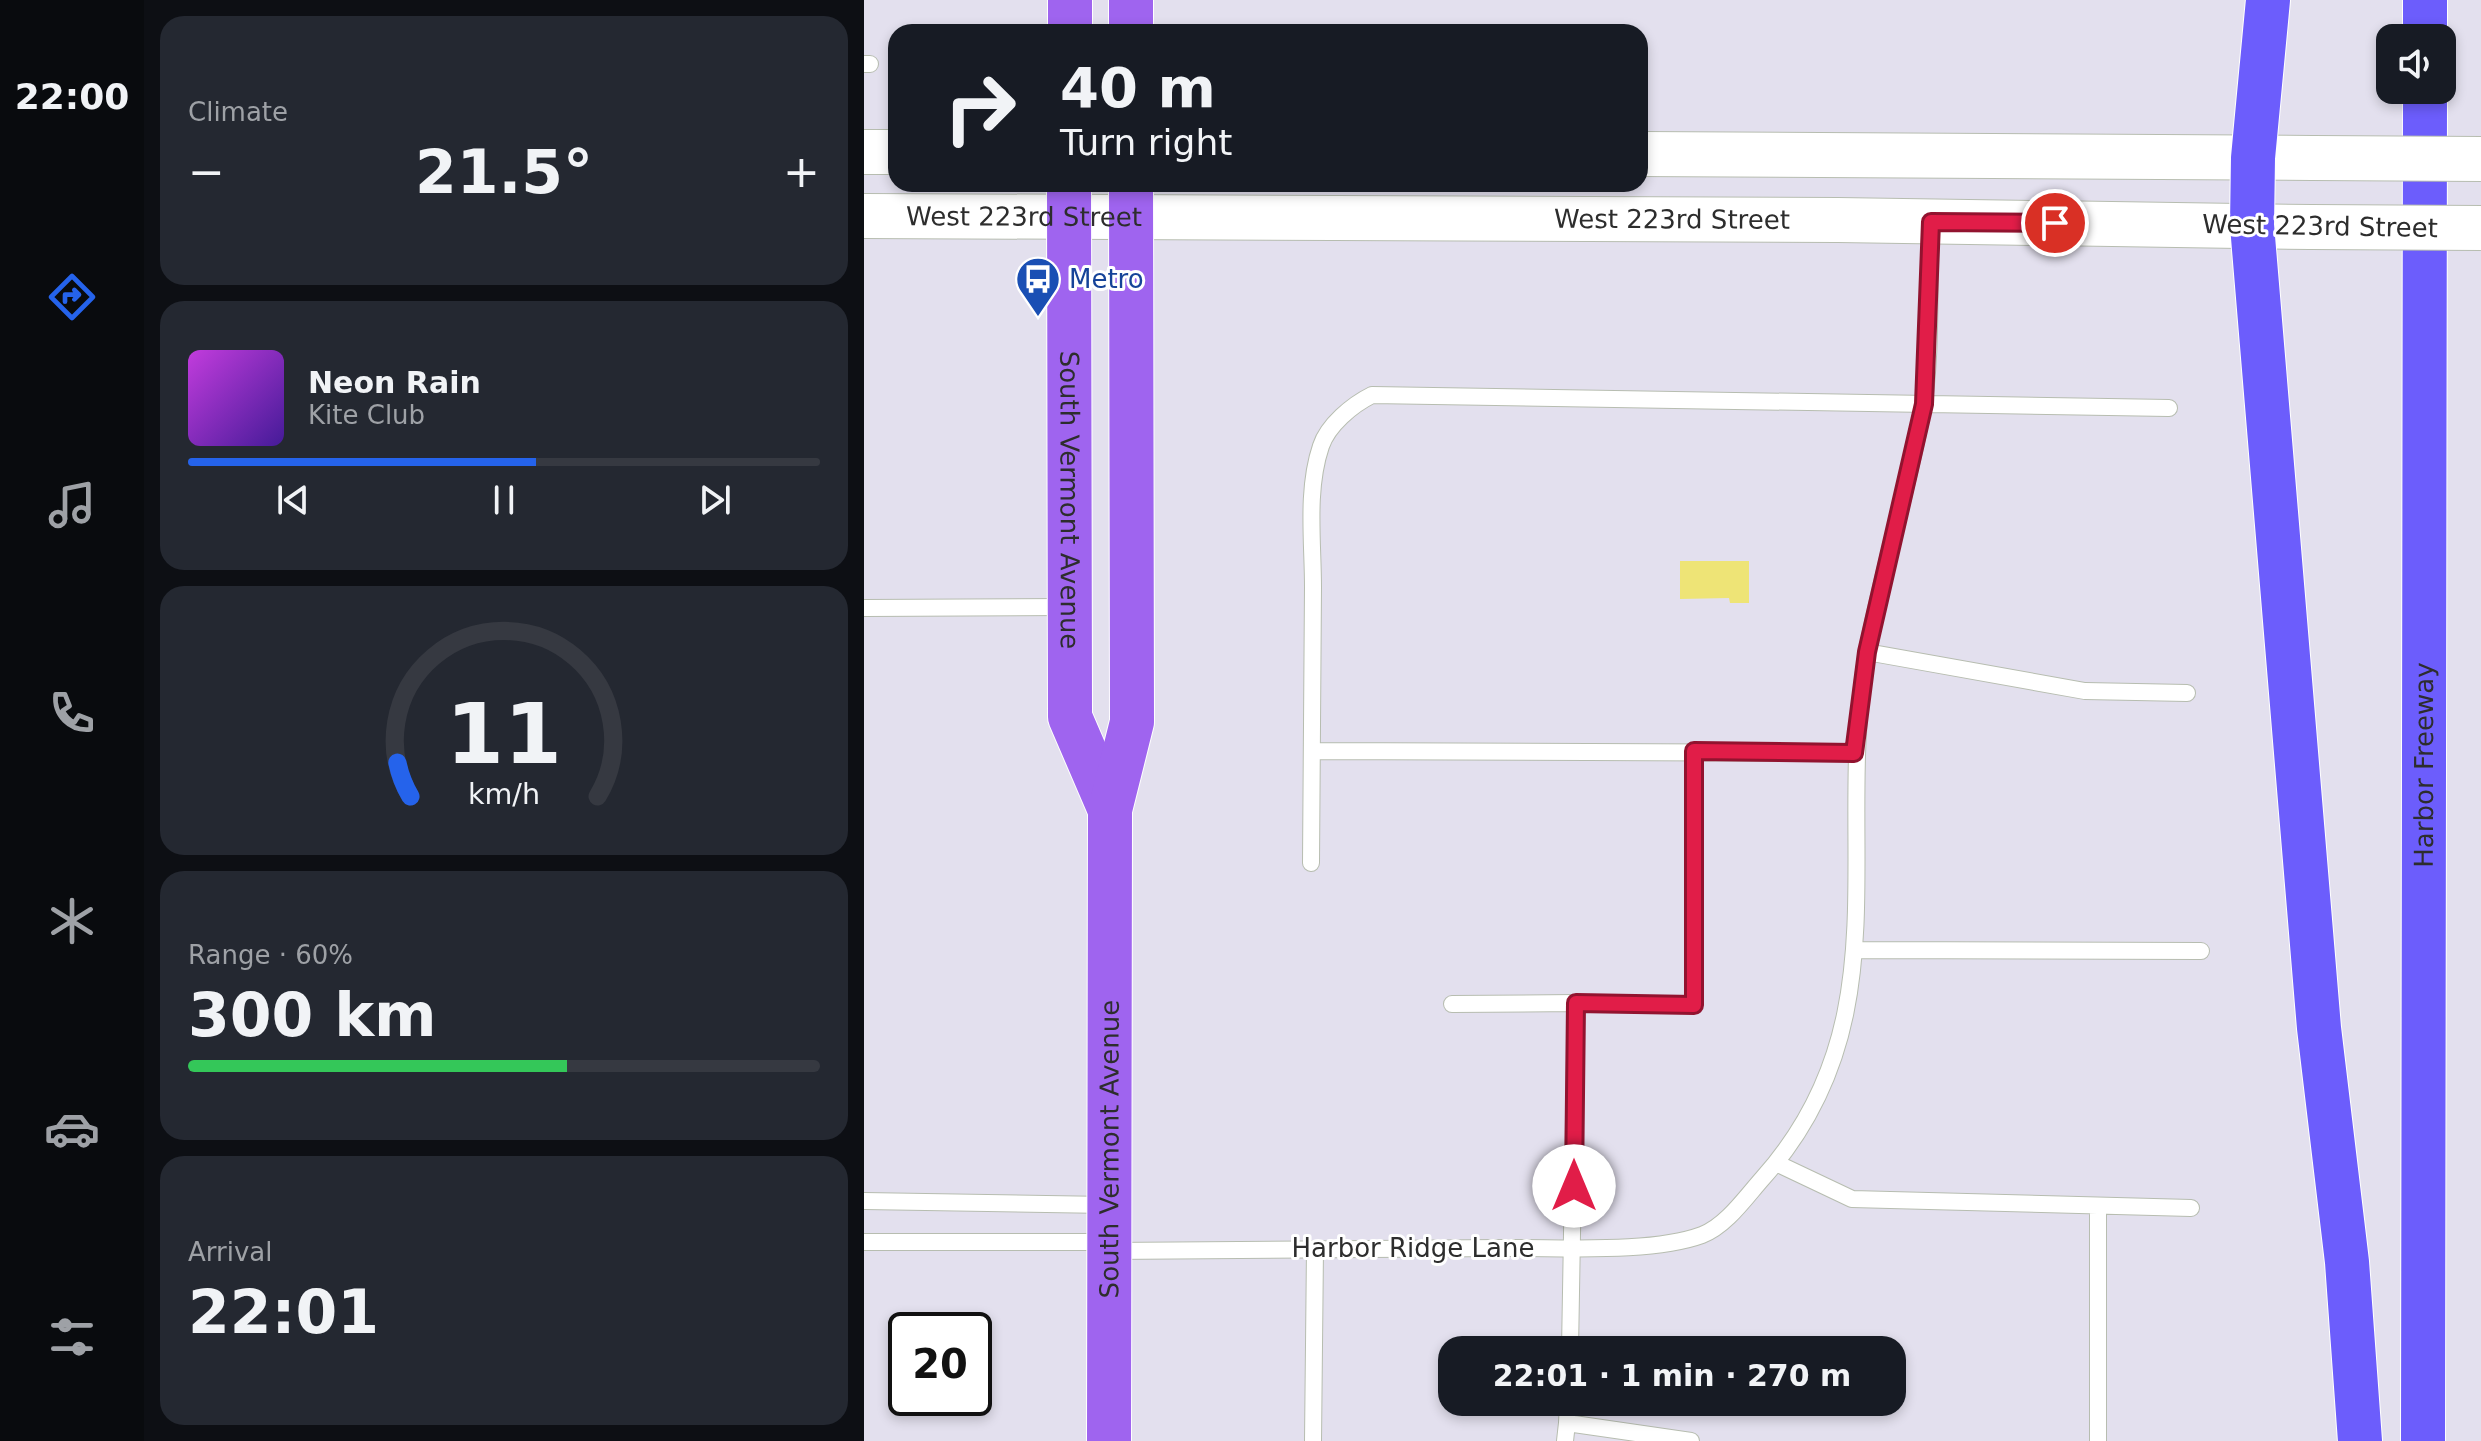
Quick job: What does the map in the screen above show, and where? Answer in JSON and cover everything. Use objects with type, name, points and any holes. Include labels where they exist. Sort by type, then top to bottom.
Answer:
[{"type":"highway","points":[[2268,0],[2253,158],[2252,225],[2319,1028],[2347,1262],[2360,1441]]},
{"type":"highway","points":[[2425,0],[2425,24]]},
{"type":"highway","name":"Harbor Freeway","points":[[2423,1441],[2425,104]]},
{"type":"main road","points":[[1070,0],[1070,24]]},
{"type":"main road","points":[[1131,0],[1131,24]]},
{"type":"main road","points":[[864,152],[888,152]]},
{"type":"main road","points":[[1648,154],[2481,159]]},
{"type":"main road","name":"West 223rd Street","points":[[864,216],[1069,201],[1131,201],[1931,222],[2481,228]]},
{"type":"main road","name":"South Vermont Avenue","points":[[1069,201],[1070,717],[1110,810]]},
{"type":"main road","name":"South Vermont Avenue","points":[[1109,1441],[1110,810],[1132,722],[1131,201]]},
{"type":"lane","name":"Harbor Ridge Lane","points":[[1109,1233],[1315,1249],[1574,1247],[1665,1243],[1705,1234],[1730,1214],[1776,1163],[1823,1091],[1843,1032],[1857,950],[1854,753],[1867,652],[1924,404],[1931,222]]},
{"type":"lane","points":[[1311,863],[1312,525],[1317,464],[1322,443],[1353,405],[1372,395],[1388,394],[2169,408]]},
{"type":"lane","points":[[864,608],[1070,607]]},
{"type":"lane","points":[[1867,652],[2085,691],[2187,693]]},
{"type":"lane","points":[[1312,751],[1854,753]]},
{"type":"lane","points":[[1452,1004],[1694,1005],[1694,751]]},
{"type":"lane","points":[[1857,950],[2201,951]]},
{"type":"lane","points":[[1571,1336],[1576,1003]]},
{"type":"lane","points":[[1776,1163],[1852,1199],[2191,1208]]},
{"type":"lane","points":[[864,1201],[1109,1233]]},
{"type":"lane","points":[[2098,1206],[2098,1441]]},
{"type":"lane","points":[[864,1242],[1109,1233]]},
{"type":"lane","points":[[1313,1441],[1315,1249]]},
{"type":"lane","points":[[1565,1441],[1567,1416]]},
{"type":"lane","points":[[1567,1423],[1691,1441]]},
{"type":"shaded area","points":[[1680,561],[1749,561],[1749,603],[1730,603],[1729,598],[1680,599]]},
{"type":"place","name":"Metro","points":[[1038,318]]},
{"type":"route","points":[[1574,1186],[1576,1003],[1694,1005],[1694,751],[1854,753],[1867,652],[1924,404],[1931,222],[2055,223]]}]
